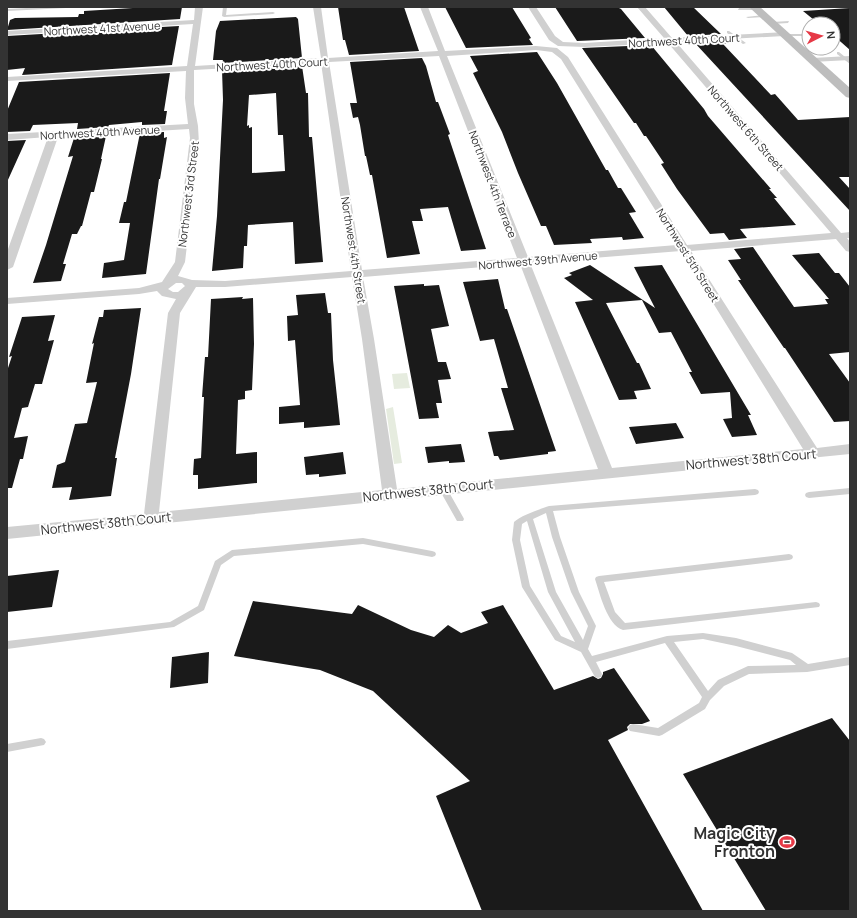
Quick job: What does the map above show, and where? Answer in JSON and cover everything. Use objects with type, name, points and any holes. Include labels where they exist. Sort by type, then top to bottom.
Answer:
[{"type":"main road","points":[[755,8],[849,92]]},
{"type":"street","name":"Northwest 3rd Street","points":[[166,289],[180,262],[194,144],[194,126],[189,102],[191,69],[199,7]]},
{"type":"street","name":"Northwest 4th Street","points":[[317,7],[368,339],[390,494]]},
{"type":"street","name":"Northwest 4th Terrace","points":[[424,7],[607,472]]},
{"type":"street","name":"Northwest 5th Street","points":[[532,7],[552,46],[564,49],[684,248],[813,453]]},
{"type":"street","name":"Northwest 6th Street","points":[[641,7],[850,249]]},
{"type":"street","name":"Northwest 41st Avenue","points":[[7,33],[197,22]]},
{"type":"street","name":"Northwest 40th Court","points":[[7,79],[442,54],[552,46],[564,49],[731,34],[785,35]]},
{"type":"street","points":[[812,60],[846,58]]},
{"type":"street","name":"Northwest 40th Avenue","points":[[7,137],[194,126]]},
{"type":"street","points":[[7,267],[54,134]]},
{"type":"street","name":"Northwest 39th Avenue","points":[[188,287],[850,235]]},
{"type":"street","name":"Northwest 3rd Street","points":[[180,262],[188,287]]},
{"type":"street","points":[[7,301],[166,289],[176,280],[188,287]]},
{"type":"street","points":[[166,289],[173,296],[188,287]]},
{"type":"street","points":[[151,518],[174,313],[188,287]]},
{"type":"street","points":[[166,289],[174,313]]},
{"type":"street","name":"Northwest 38th Court","points":[[7,533],[607,472],[850,449]]},
{"type":"lane","points":[[7,10],[66,7]]},
{"type":"lane","points":[[225,7],[224,16],[273,13]]},
{"type":"lane","points":[[249,7],[249,14]]},
{"type":"lane","points":[[739,9],[755,8]]},
{"type":"lane","points":[[748,17],[788,22]]},
{"type":"lane","points":[[731,34],[744,42]]},
{"type":"lane","points":[[785,35],[801,34]]},
{"type":"lane","points":[[443,489],[460,519]]},
{"type":"lane","points":[[809,495],[850,491]]},
{"type":"lane","points":[[584,649],[558,638],[526,587],[516,540],[518,522],[549,509],[755,492]]},
{"type":"lane","points":[[549,509],[556,537],[575,592],[592,626],[584,649]]},
{"type":"lane","points":[[529,517],[552,592],[598,674]]},
{"type":"lane","points":[[7,645],[171,625],[201,608],[218,563],[232,553],[363,541],[432,554]]},
{"type":"lane","points":[[789,557],[599,578],[611,614],[623,627],[816,605]]},
{"type":"lane","points":[[591,660],[667,639],[703,636],[736,642],[792,657],[807,668]]},
{"type":"lane","points":[[667,639],[707,697]]},
{"type":"lane","points":[[633,728],[660,732],[702,706],[707,697],[721,683],[748,670],[807,668],[849,663]]},
{"type":"lane","points":[[7,748],[41,742]]},
{"type":"shaded area","points":[[407,373],[410,388],[394,389],[392,374]]},
{"type":"shaded area","points":[[393,407],[402,463],[394,464],[386,409]]},
{"type":"building","points":[[149,7],[182,7],[180,19],[7,30],[10,20],[15,18],[78,17],[79,14],[84,14],[84,11]]},
{"type":"building","points":[[338,7],[404,7],[419,51],[349,55],[345,40],[343,40]]},
{"type":"building","points":[[445,7],[512,7],[531,38],[529,39],[533,45],[466,48]]},
{"type":"building","points":[[555,7],[617,7],[621,9],[645,38],[577,41]]},
{"type":"building","points":[[664,7],[693,7],[721,34],[688,36]]},
{"type":"building","points":[[850,8],[850,50],[841,42],[841,16],[809,16],[803,11]]},
{"type":"building","points":[[296,17],[298,19],[302,58],[222,63],[223,60],[213,60],[216,31],[220,21]]},
{"type":"building","points":[[179,26],[172,65],[22,75],[25,68],[7,70],[7,36]]},
{"type":"building","points":[[727,41],[730,44],[723,44],[771,95],[775,94],[798,120],[850,117],[850,177],[839,177],[850,189],[850,211],[694,42]]},
{"type":"building","points":[[651,45],[704,109],[708,116],[771,189],[769,189],[777,198],[774,198],[796,225],[740,229],[747,238],[729,240],[724,233],[710,234],[677,189],[661,164],[664,163],[646,136],[644,136],[636,123],[634,123],[582,48]]},
{"type":"building","points":[[537,52],[557,83],[606,170],[608,170],[618,188],[621,188],[636,212],[629,213],[644,238],[623,240],[622,237],[590,239],[592,243],[554,245],[546,226],[541,226],[502,132],[473,73],[478,71],[470,56]]},
{"type":"building","points":[[422,58],[426,66],[436,102],[438,102],[450,134],[448,135],[486,249],[461,251],[448,207],[420,209],[423,221],[412,221],[420,254],[387,258],[372,175],[370,175],[365,156],[358,117],[353,118],[350,103],[357,103],[350,62]]},
{"type":"building","points":[[302,66],[306,93],[308,93],[309,137],[312,137],[323,262],[295,264],[293,222],[248,225],[247,246],[244,246],[243,268],[212,271],[217,216],[223,100],[222,70]],"holes":[[[276,93],[278,135],[283,135],[285,171],[252,173],[252,127],[249,128],[249,125],[247,126],[249,95]]]},
{"type":"building","points":[[170,73],[164,111],[167,111],[165,124],[142,125],[142,122],[109,125],[108,127],[77,129],[78,123],[33,125],[30,131],[7,132],[7,111],[19,82]]},
{"type":"building","points":[[164,132],[164,138],[167,137],[159,179],[146,274],[102,278],[104,263],[124,260],[130,223],[119,223],[124,202],[126,202],[140,133]]},
{"type":"building","points":[[106,136],[94,192],[91,192],[82,226],[77,234],[72,234],[63,264],[66,264],[61,281],[33,283],[73,156],[68,157],[74,138]]},
{"type":"building","points":[[26,140],[7,182],[7,141]]},
{"type":"building","points":[[753,247],[794,307],[828,304],[825,299],[829,299],[792,255],[819,253],[835,273],[839,273],[850,287],[850,352],[829,354],[850,383],[850,421],[834,422],[738,280],[741,280],[728,260],[741,259],[734,249]]},
{"type":"building","points":[[590,265],[655,308],[634,267],[662,265],[751,415],[748,415],[757,435],[732,437],[723,419],[732,418],[730,392],[701,394],[689,372],[692,372],[671,332],[659,333],[642,300],[606,303],[637,363],[639,363],[651,389],[634,391],[637,399],[619,400],[575,302],[593,300],[564,278],[572,275],[569,273]]},
{"type":"building","points":[[498,279],[505,309],[507,309],[556,451],[548,452],[548,454],[500,460],[498,456],[494,456],[488,432],[514,430],[501,388],[508,388],[494,339],[480,341],[463,282]]},
{"type":"building","points":[[424,284],[424,286],[439,285],[449,326],[431,329],[438,362],[446,362],[451,379],[438,380],[442,403],[436,403],[439,418],[419,419],[394,286]]},
{"type":"building","points":[[325,293],[328,313],[331,313],[333,360],[340,425],[304,428],[304,422],[279,424],[279,407],[300,405],[295,340],[288,341],[287,316],[298,315],[296,295]]},
{"type":"building","points":[[243,297],[242,299],[253,298],[254,344],[252,390],[245,391],[245,399],[238,400],[236,454],[257,452],[257,483],[198,489],[198,475],[193,475],[194,459],[201,458],[204,397],[202,397],[205,357],[208,357],[211,299]]},
{"type":"building","points":[[141,308],[131,374],[115,458],[117,458],[111,496],[69,500],[72,487],[52,488],[57,465],[65,462],[75,424],[87,423],[97,382],[86,383],[94,343],[92,344],[99,317],[103,317],[104,310]]},
{"type":"building","points":[[55,315],[48,341],[54,340],[42,384],[35,384],[28,407],[22,408],[14,438],[28,436],[23,459],[20,459],[12,488],[7,488],[7,371],[12,356],[9,357],[22,317]]},
{"type":"building","points":[[676,423],[684,438],[636,444],[629,427]]},
{"type":"building","points":[[461,444],[465,462],[449,463],[449,461],[428,463],[425,447]]},
{"type":"building","points":[[343,452],[346,474],[319,477],[319,474],[306,475],[304,457]]},
{"type":"building","points":[[59,570],[52,607],[7,612],[7,576]]},
{"type":"building","points":[[253,601],[352,614],[358,605],[411,630],[434,637],[448,625],[461,633],[488,623],[481,612],[503,605],[554,690],[593,676],[598,679],[601,678],[603,672],[614,668],[650,721],[642,724],[630,724],[627,727],[628,730],[608,740],[703,911],[482,911],[436,796],[470,781],[373,691],[320,670],[234,656]]},
{"type":"building","points":[[209,652],[208,683],[170,688],[172,657]]},
{"type":"building","name":"Magic City Fronton","points":[[832,718],[850,741],[850,911],[766,911],[683,774]]},
{"type":"place","name":"Magic City Fronton","points":[[787,842]]}]
